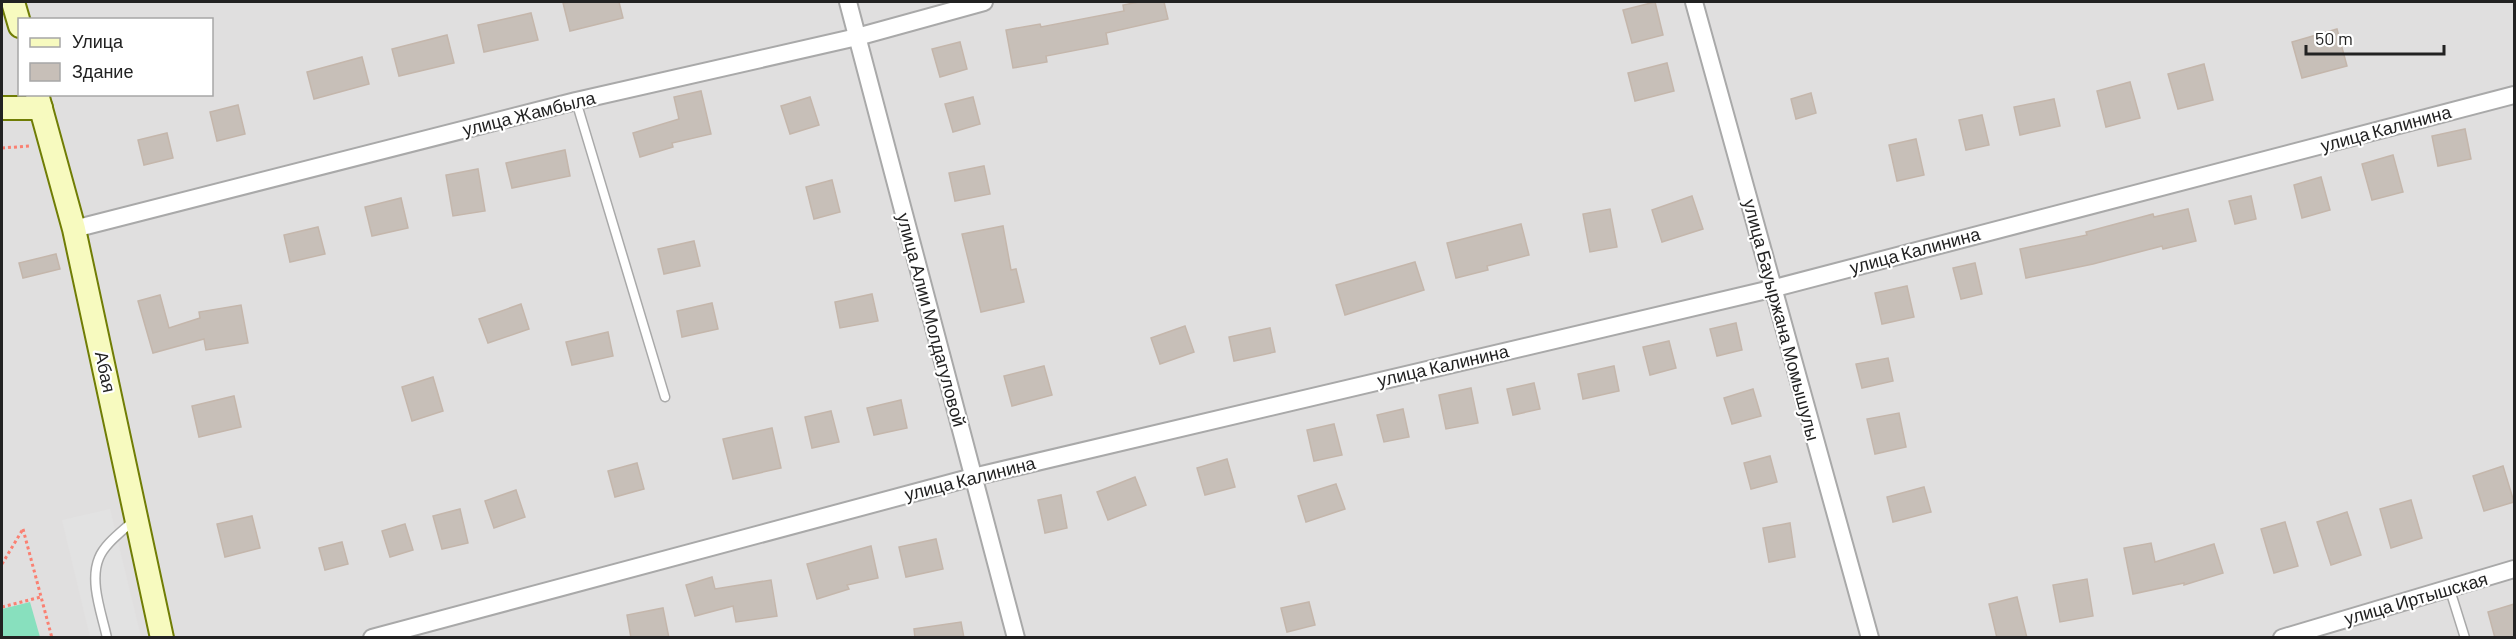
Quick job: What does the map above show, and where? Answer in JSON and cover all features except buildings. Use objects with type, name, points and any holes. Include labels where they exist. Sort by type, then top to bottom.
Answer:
[{"type":"street","points":[[13,2],[18,19]]},
{"type":"street","name":"улица Алии Молдагуловой","points":[[848,2],[1016,638]]},
{"type":"street","name":"улица Жамбыла","points":[[74,229],[576,101],[857,38],[984,2]]},
{"type":"street","name":"улица Бауыржана Момышулы","points":[[1694,2],[1870,638]]},
{"type":"street","name":"улица Калинина","points":[[372,638],[973,477],[1772,289],[2514,95]]},
{"type":"street","points":[[2,108],[39,101]]},
{"type":"street","name":"Абая","points":[[39,101],[74,229],[162,638]]},
{"type":"street","name":"улица Иртышская","points":[[2282,638],[2450,590],[2514,569]]},
{"type":"lane","points":[[576,101],[665,397]]},
{"type":"lane","points":[[107,638],[98,598],[96,576],[99,558],[109,543],[137,518]]},
{"type":"lane","points":[[2450,590],[2465,638]]},
{"type":"path","points":[[2,148],[51,144]]},
{"type":"path","points":[[2,564],[23,529],[52,638]]},
{"type":"path","points":[[2,607],[41,597]]},
{"type":"shaded area","points":[[2,2],[2514,2],[2514,637],[2,637]]},
{"type":"shaded area","points":[[110,509],[141,637],[90,637],[62,520]]},
{"type":"green space","points":[[30,602],[40,637],[2,637],[2,609]]}]
